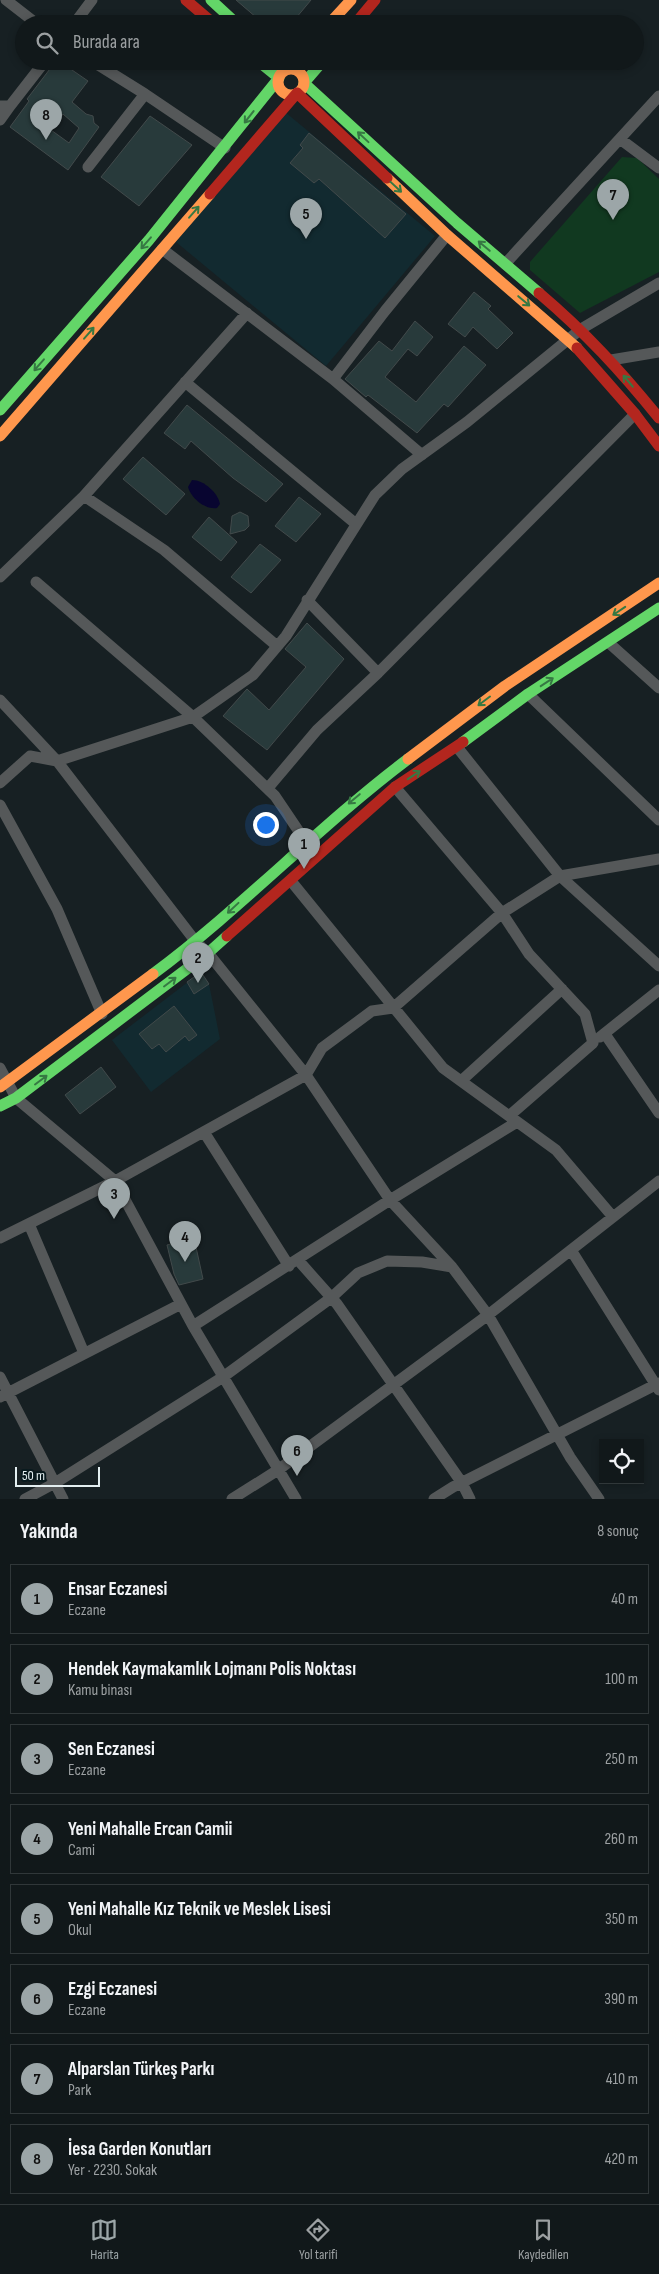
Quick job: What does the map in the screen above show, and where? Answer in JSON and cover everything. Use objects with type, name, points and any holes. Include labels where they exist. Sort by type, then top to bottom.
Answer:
[{"type":"main road","points":[[186,0],[204,15]]},
{"type":"main road","points":[[212,0],[228,15]]},
{"type":"main road","points":[[337,15],[351,0]]},
{"type":"main road","points":[[362,15],[375,0]]},
{"type":"main road","points":[[287,70],[298,71],[304,83],[457,223],[581,329],[611,360],[659,418]]},
{"type":"main road","points":[[287,70],[279,86],[284,93],[297,93],[447,235],[569,339],[635,414],[659,446]]},
{"type":"main road","points":[[0,410],[149,240],[287,70]]},
{"type":"main road","points":[[0,436],[297,93],[315,70]]},
{"type":"main road","points":[[4,1085],[102,1014],[196,942],[360,795],[505,686],[659,583]]},
{"type":"main road","points":[[0,1106],[16,1098],[208,953],[395,787],[457,747],[528,694],[609,643],[659,608]]},
{"type":"street","points":[[6,0],[25,15]]},
{"type":"street","points":[[81,15],[92,0]]},
{"type":"street","points":[[0,120],[5,106],[37,70]]},
{"type":"street","points":[[106,70],[225,148]]},
{"type":"street","points":[[88,167],[145,94]]},
{"type":"street","points":[[505,264],[659,96]]},
{"type":"street","points":[[620,139],[659,168]]},
{"type":"street","points":[[334,379],[385,311],[447,235]]},
{"type":"street","points":[[162,249],[334,379],[422,455]]},
{"type":"street","points":[[0,783],[30,756],[57,761],[193,717],[253,675],[277,646],[374,495],[402,469],[467,422],[581,329],[659,283]]},
{"type":"street","points":[[0,577],[84,496],[247,313]]},
{"type":"street","points":[[611,360],[659,352]]},
{"type":"street","points":[[186,382],[356,524]]},
{"type":"street","points":[[268,788],[317,730],[378,673],[635,414]]},
{"type":"street","points":[[84,496],[164,550],[277,646]]},
{"type":"street","points":[[36,582],[193,717],[268,788],[306,842]]},
{"type":"street","points":[[307,600],[378,673]]},
{"type":"street","points":[[609,643],[659,688]]},
{"type":"street","points":[[528,694],[659,820]]},
{"type":"street","points":[[0,700],[57,761],[196,942],[208,953],[306,1075],[390,1200],[452,1267],[488,1315],[558,1436],[598,1499]]},
{"type":"street","points":[[457,747],[560,876],[659,966]]},
{"type":"street","points":[[395,787],[502,913],[529,954],[585,1014],[593,1043]]},
{"type":"street","points":[[0,805],[56,909],[102,1014]]},
{"type":"street","points":[[0,1238],[115,1181],[306,1075],[322,1048],[372,1011],[393,1008],[502,913],[560,876],[659,859]]},
{"type":"street","points":[[291,881],[443,1068],[556,1150],[613,1218]]},
{"type":"street","points":[[461,1081],[562,989]]},
{"type":"street","points":[[193,1326],[390,1200],[513,1118],[593,1043],[659,990]]},
{"type":"street","points":[[605,1034],[659,1113]]},
{"type":"street","points":[[0,1068],[4,1085],[16,1098],[115,1181],[193,1326],[296,1499]]},
{"type":"street","points":[[204,1132],[293,1263],[331,1298],[462,1483],[470,1499]]},
{"type":"street","points":[[232,1499],[278,1470],[393,1386],[659,1182]]},
{"type":"street","points":[[29,1224],[84,1354]]},
{"type":"street","points":[[434,1499],[462,1483],[658,1386],[571,1250]]},
{"type":"street","points":[[24,1499],[54,1483],[223,1378],[331,1298],[358,1273],[387,1261],[422,1262],[452,1267]]},
{"type":"street","points":[[4,1395],[181,1304]]},
{"type":"street","points":[[0,1377],[4,1395],[63,1499]]},
{"type":"shaded area","points":[[285,112],[435,236],[326,366],[176,242]]},
{"type":"shaded area","points":[[192,480],[201,482],[213,492],[220,504],[217,508],[203,505],[195,499],[188,487]]},
{"type":"shaded area","points":[[201,972],[209,984],[220,1039],[151,1092],[112,1040]]},
{"type":"green space","points":[[622,157],[637,158],[659,179],[659,272],[580,313],[530,270],[530,262]]},
{"type":"building","points":[[236,0],[311,0],[298,15],[254,15]]},
{"type":"building","points":[[49,70],[72,70],[88,81],[72,102],[86,114],[93,116],[94,123],[99,127],[68,170],[10,127],[29,101],[27,99]],"holes":[[[63,114],[79,128],[69,143],[51,130]]]},
{"type":"building","points":[[150,116],[192,145],[139,206],[101,177]]},
{"type":"building","points":[[309,133],[406,214],[385,238],[319,179],[314,183],[290,163],[303,148],[300,145]]},
{"type":"building","points":[[474,292],[491,306],[488,309],[513,333],[497,349],[473,327],[465,337],[448,324]]},
{"type":"building","points":[[415,321],[433,337],[417,356],[408,349],[385,377],[416,402],[464,346],[486,365],[448,407],[444,404],[417,433],[368,395],[366,397],[345,379],[379,341],[392,351]]},
{"type":"building","points":[[187,405],[283,484],[266,502],[233,478],[191,441],[185,449],[164,433]]},
{"type":"building","points":[[143,457],[185,494],[166,515],[123,479]]},
{"type":"building","points":[[299,497],[321,514],[296,542],[275,526]]},
{"type":"building","points":[[240,512],[248,516],[249,526],[245,530],[230,534],[232,516]]},
{"type":"building","points":[[209,517],[237,542],[221,561],[192,537]]},
{"type":"building","points":[[260,544],[281,560],[251,593],[231,577]]},
{"type":"building","points":[[307,623],[344,659],[267,750],[223,716],[247,689],[269,710],[306,667],[285,649]]},
{"type":"building","points":[[201,972],[209,984],[194,994],[187,982]]},
{"type":"building","points":[[174,1006],[197,1035],[189,1041],[185,1036],[166,1052],[159,1044],[152,1049],[139,1034]]},
{"type":"building","points":[[101,1067],[116,1087],[80,1114],[65,1095]]},
{"type":"building","points":[[194,1238],[203,1279],[179,1285],[174,1274],[167,1245]]},
{"type":"traffic: fast","points":[[211,0],[227,15]]},
{"type":"traffic: fast","points":[[0,410],[149,240],[279,78],[269,70]]},
{"type":"traffic: fast","points":[[315,70],[304,83],[457,223],[539,293]]},
{"type":"traffic: fast","points":[[463,742],[528,694],[659,608]]},
{"type":"traffic: fast","points":[[153,974],[186,949],[343,812],[408,759]]},
{"type":"traffic: fast","points":[[0,1106],[16,1098],[208,953],[227,936]]},
{"type":"traffic: slow","points":[[337,15],[351,0]]},
{"type":"traffic: slow","points":[[286,70],[279,77],[278,82],[279,87],[286,94],[296,94],[303,87],[304,82]]},
{"type":"traffic: slow","points":[[296,70],[303,77],[304,82]]},
{"type":"traffic: slow","points":[[387,178],[447,235],[577,348]]},
{"type":"traffic: slow","points":[[0,436],[210,194]]},
{"type":"traffic: slow","points":[[408,759],[505,686],[659,583]]},
{"type":"traffic: slow","points":[[0,1087],[153,974]]},
{"type":"traffic: jam","points":[[186,0],[204,15]]},
{"type":"traffic: jam","points":[[362,15],[375,0]]},
{"type":"traffic: jam","points":[[210,194],[297,93],[387,178]]},
{"type":"traffic: jam","points":[[539,293],[602,352],[659,418]]},
{"type":"traffic: jam","points":[[577,348],[635,414],[659,446]]},
{"type":"traffic: jam","points":[[227,936],[395,787],[463,742]]},
{"type":"place","name":"İesa Garden Konutları","points":[[46,140]]},
{"type":"place","name":"Alparslan Türkeş Parkı","points":[[613,220]]},
{"type":"place","name":"Yeni Mahalle Kız Teknik ve Meslek Lisesi","points":[[306,239]]},
{"type":"place","name":"Ensar Eczanesi","points":[[304,869]]},
{"type":"place","name":"Hendek Kaymakamlık Lojmanı Polis Noktası","points":[[198,983]]},
{"type":"place","name":"Sen Eczanesi","points":[[114,1219]]},
{"type":"place","name":"Yeni Mahalle Ercan Camii","points":[[185,1262]]},
{"type":"place","name":"Ezgi Eczanesi","points":[[297,1476]]}]
